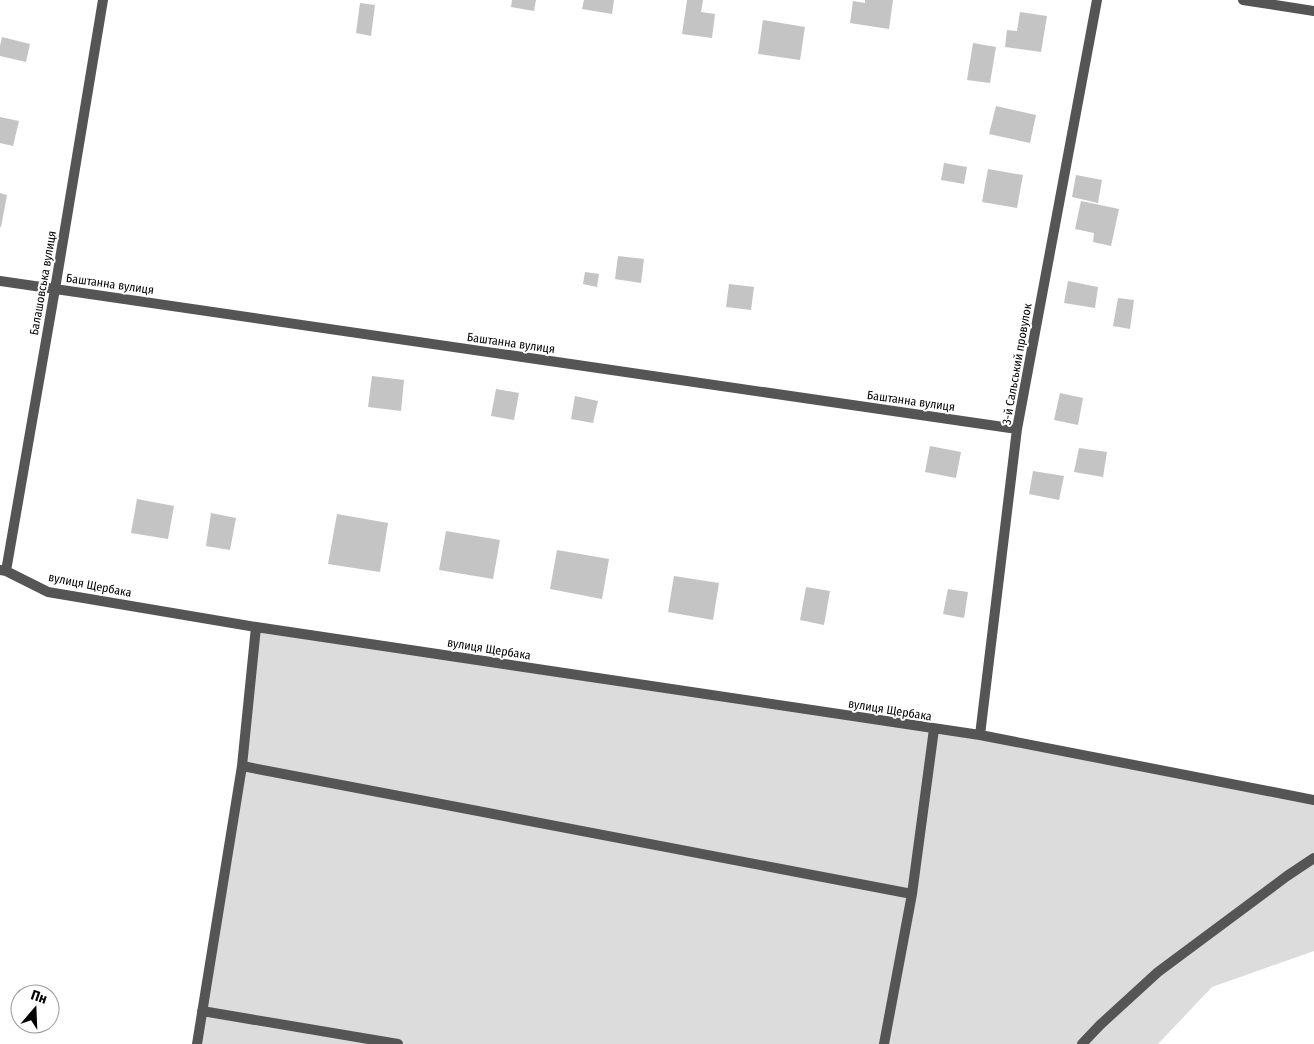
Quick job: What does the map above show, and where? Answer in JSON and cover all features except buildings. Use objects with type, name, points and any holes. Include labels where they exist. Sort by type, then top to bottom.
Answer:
[{"type":"street","name":"Балашовська вулиця","points":[[3,570],[55,289],[103,0]]},
{"type":"street","name":"3-й Сальський провулок","points":[[980,735],[1018,429],[1097,0]]},
{"type":"street","points":[[1243,0],[1314,11]]},
{"type":"street","name":"Баштанна вулиця","points":[[0,281],[1018,429]]},
{"type":"street","name":"вулиця Щербака","points":[[3,570],[48,592],[256,627],[980,735],[1314,800]]},
{"type":"street","points":[[197,1044],[242,766],[256,627]]},
{"type":"street","points":[[884,1044],[912,894],[934,729]]},
{"type":"street","points":[[242,766],[912,894]]},
{"type":"street","points":[[1082,1044],[1158,972],[1314,858]]},
{"type":"street","points":[[202,1011],[398,1044]]},
{"type":"shaded area","points":[[256,627],[934,729],[1314,800],[1314,951],[1212,987],[1158,1044],[197,1044],[242,766]]}]
